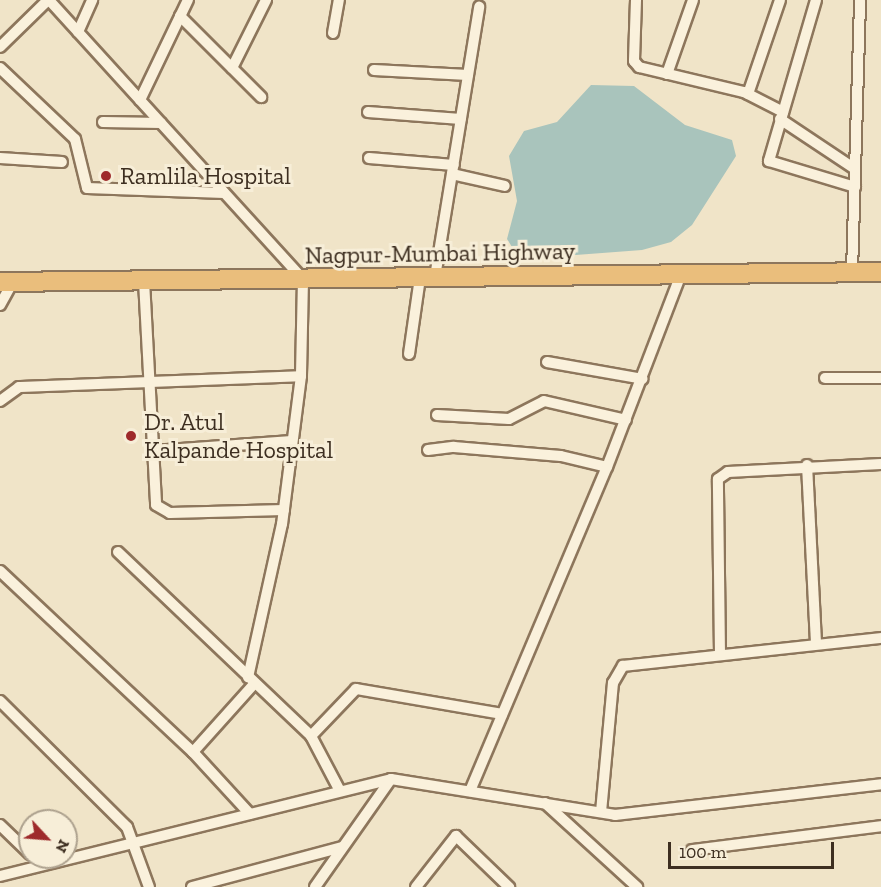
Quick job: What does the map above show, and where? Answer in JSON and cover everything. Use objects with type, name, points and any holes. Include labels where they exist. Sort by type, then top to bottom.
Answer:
[{"type":"highway","name":"Nagpur-Mumbai Highway","points":[[6,282],[881,272]]},
{"type":"street","points":[[0,47],[48,0],[303,279],[301,376],[284,510],[272,588],[251,680],[194,752]]},
{"type":"street","points":[[78,32],[92,0]]},
{"type":"street","points":[[140,100],[188,0]]},
{"type":"street","points":[[232,68],[266,0]]},
{"type":"street","points":[[333,33],[339,0]]},
{"type":"street","points":[[636,0],[634,61],[667,74],[748,94],[855,169]]},
{"type":"street","points":[[667,74],[693,0]]},
{"type":"street","points":[[748,94],[780,0]]},
{"type":"street","points":[[816,0],[781,116],[771,164],[855,187]]},
{"type":"street","points":[[852,272],[860,0]]},
{"type":"street","points":[[409,354],[453,169],[479,7]]},
{"type":"street","points":[[180,16],[261,97]]},
{"type":"street","points":[[0,68],[75,139],[87,188],[224,193]]},
{"type":"street","points":[[374,70],[468,75]]},
{"type":"street","points":[[368,112],[461,119]]},
{"type":"street","points":[[103,122],[161,123]]},
{"type":"street","points":[[0,158],[62,162]]},
{"type":"street","points":[[369,158],[453,169],[505,186]]},
{"type":"street","points":[[470,791],[643,379],[681,274]]},
{"type":"street","points":[[144,281],[156,505],[163,511],[284,510]]},
{"type":"street","points":[[0,305],[6,282]]},
{"type":"street","points":[[547,362],[643,379]]},
{"type":"street","points":[[0,401],[20,387],[301,376]]},
{"type":"street","points":[[825,378],[881,378]]},
{"type":"street","points":[[437,415],[509,419],[544,401],[626,420]]},
{"type":"street","points":[[153,451],[291,441]]},
{"type":"street","points":[[428,450],[454,447],[561,456],[607,467]]},
{"type":"street","points":[[720,654],[717,479],[728,472],[807,465],[881,464]]},
{"type":"street","points":[[807,465],[816,643]]},
{"type":"street","points":[[118,552],[311,736],[340,791]]},
{"type":"street","points":[[0,571],[194,752],[250,814]]},
{"type":"street","points":[[601,812],[617,671],[720,654],[881,638]]},
{"type":"street","points":[[311,736],[356,689],[502,714]]},
{"type":"street","points":[[0,701],[127,827],[136,842],[149,887]]},
{"type":"street","points":[[78,857],[391,779],[601,812],[881,784]]},
{"type":"street","points":[[315,887],[391,779]]},
{"type":"street","points":[[544,803],[637,887]]},
{"type":"street","points":[[0,825],[18,842]]},
{"type":"street","points":[[692,850],[881,826]]},
{"type":"street","points":[[416,887],[456,836],[508,887]]},
{"type":"street","points":[[192,887],[342,847]]},
{"type":"street","points":[[0,876],[29,869]]},
{"type":"water","points":[[591,85],[634,86],[685,125],[732,140],[736,156],[692,225],[671,242],[642,250],[549,257],[512,247],[507,239],[517,201],[509,156],[524,131],[557,122]]},
{"type":"place","name":"Ramlila Hospital","points":[[106,176]]},
{"type":"place","name":"Dr. Atul Kalpande Hospital","points":[[131,436]]}]
